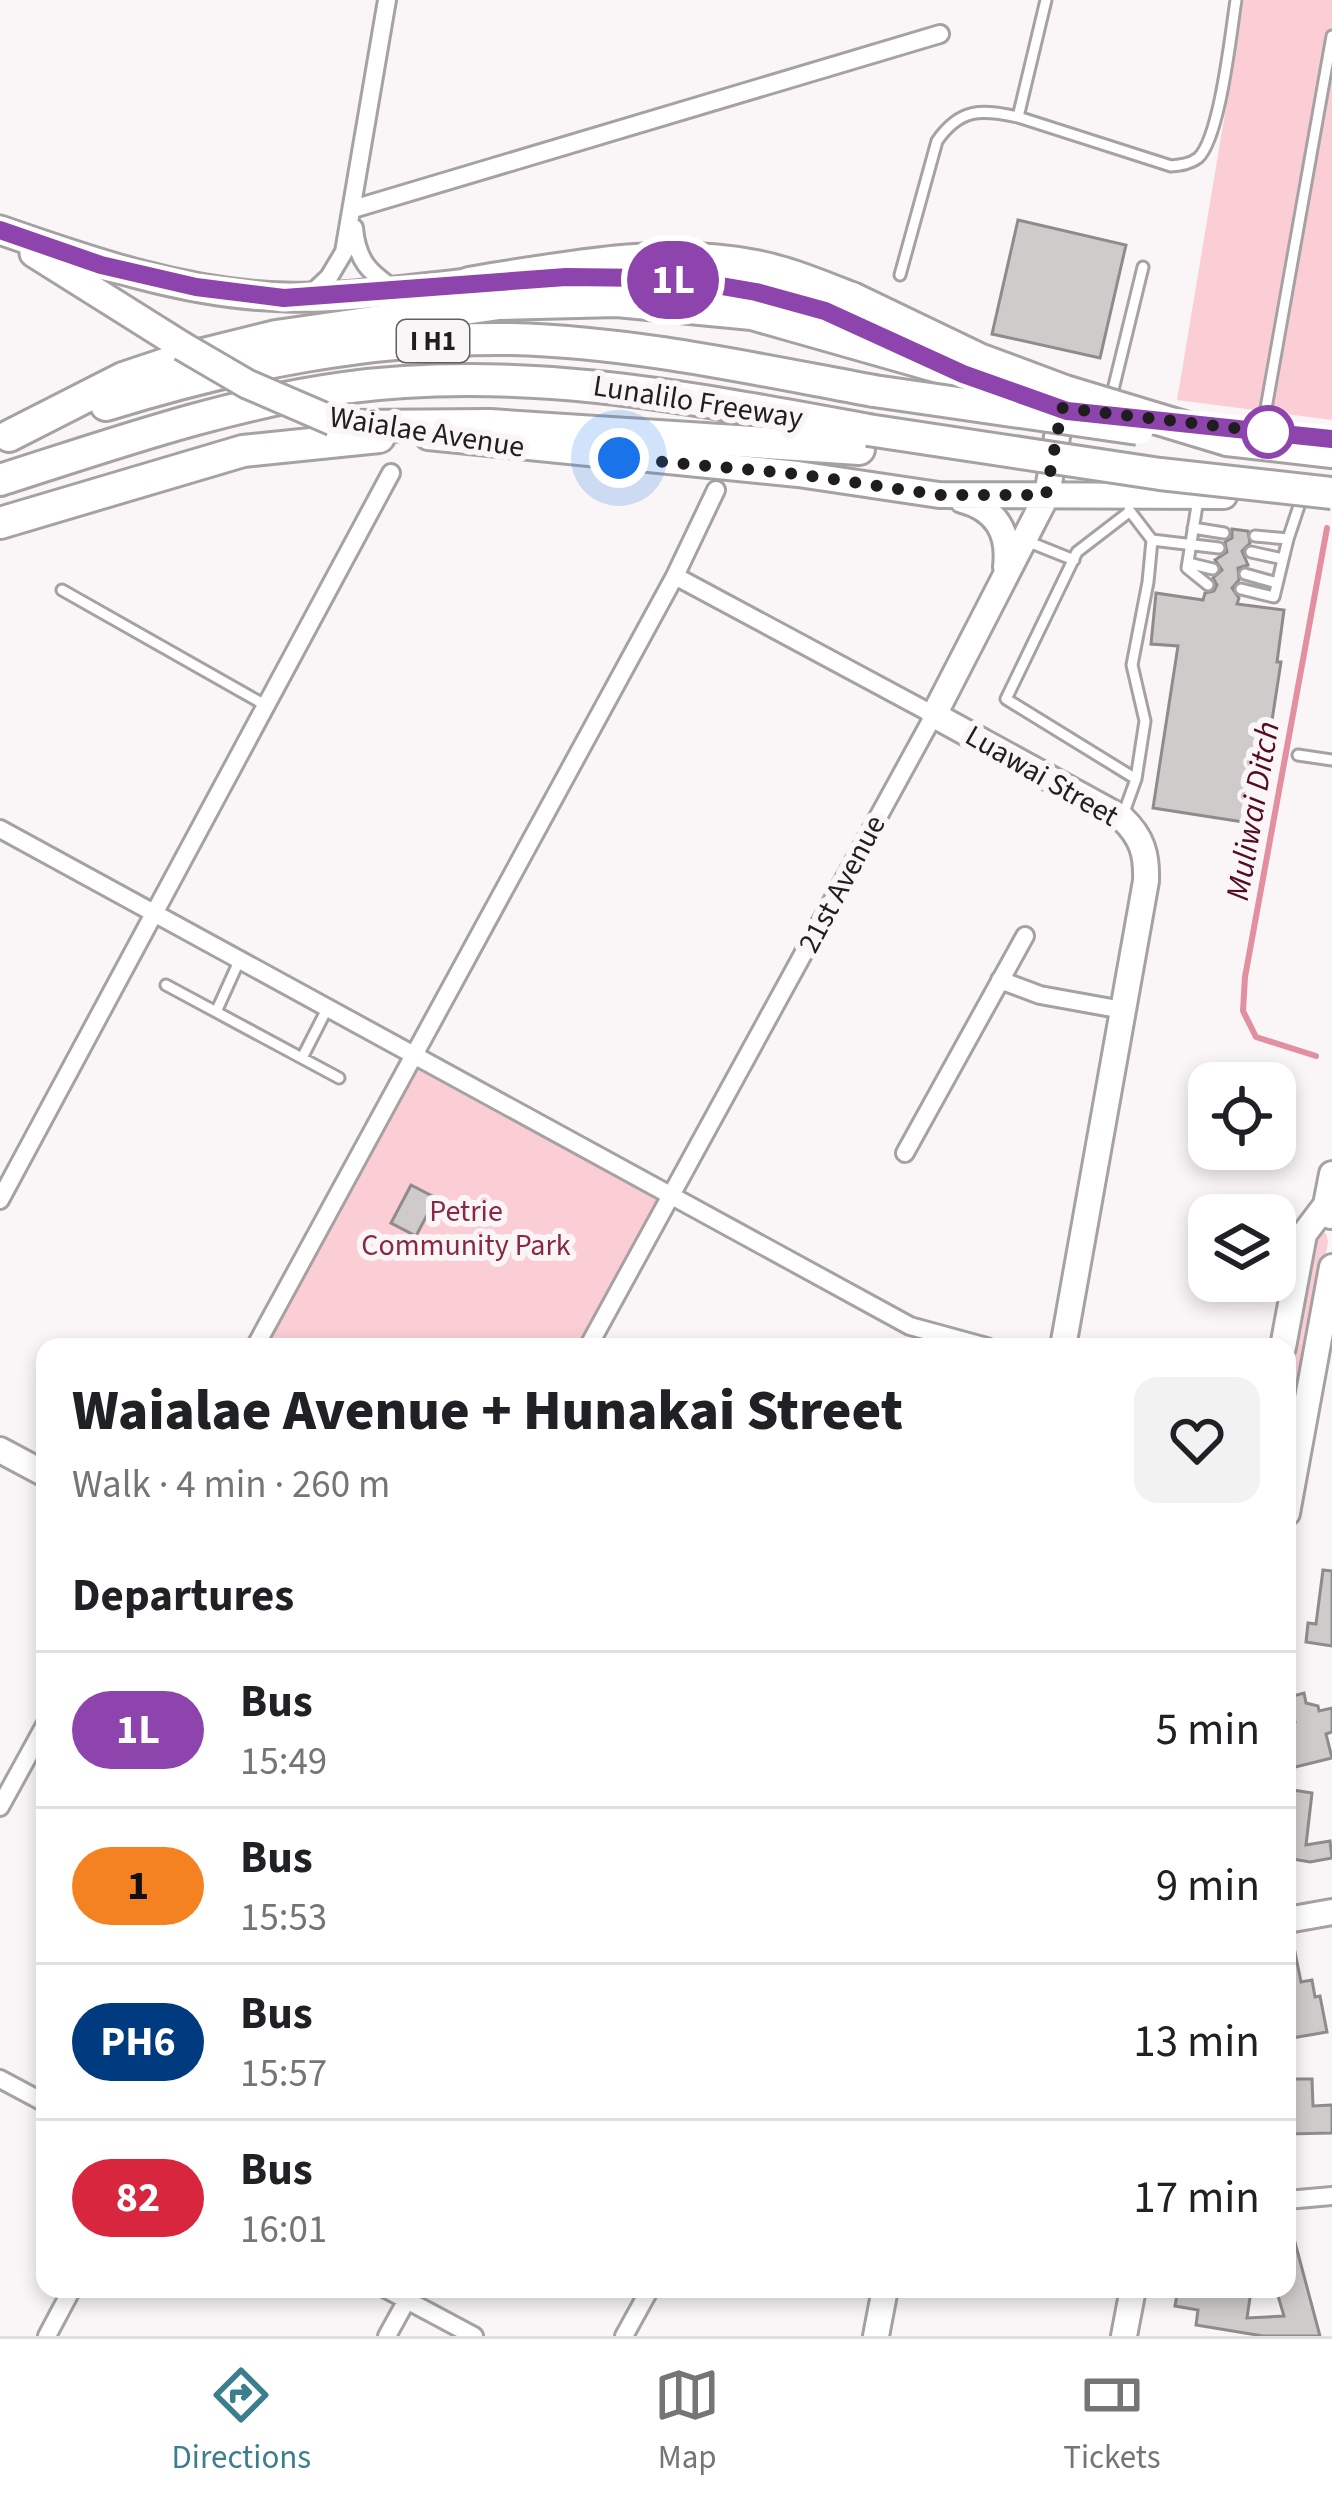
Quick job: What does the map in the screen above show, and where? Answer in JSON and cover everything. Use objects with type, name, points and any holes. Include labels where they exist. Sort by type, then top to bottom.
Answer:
[{"type":"highway","points":[[469,283],[568,267],[694,259],[774,270],[852,298],[980,359],[1065,391],[1228,440]]},
{"type":"highway","points":[[4,437],[123,378],[171,362],[275,336],[518,303],[616,301],[752,314],[963,374]]},
{"type":"highway","name":"Lunalilo Freeway","points":[[4,437],[224,370],[318,352],[395,343],[514,340],[626,348],[874,391],[1332,452]]},
{"type":"highway","name":"Lunalilo Freeway","points":[[0,480],[235,408],[400,382],[514,379],[623,388],[863,440],[1332,493]]},
{"type":"highway","points":[[344,424],[863,440]]},
{"type":"highway","points":[[0,524],[242,451],[412,435]]},
{"type":"main road","name":"Waialae Avenue","points":[[0,230],[101,265],[196,287],[308,297],[605,276],[704,283],[825,311],[963,374],[1062,408],[1332,439]]},
{"type":"main road","name":"Waialae Avenue","points":[[0,230],[247,384],[344,424],[798,474],[939,495],[1046,495],[1129,502],[1199,494],[1332,507]]},
{"type":"main road","name":"21st Avenue","points":[[934,715],[1046,495],[1062,408]]},
{"type":"main road","points":[[939,495],[978,504],[998,520],[1006,541],[1005,575]]},
{"type":"main road","name":"Luawai Street","points":[[934,715],[1122,818],[1141,840],[1146,866],[1065,1338]]},
{"type":"main road","points":[[1285,1338],[1304,1234],[1330,1212],[1332,1174]]},
{"type":"main road","points":[[1296,1464],[1332,1267]]},
{"type":"main road","points":[[0,1450],[36,1469]]},
{"type":"main road","points":[[876,2336],[883,2298]]},
{"type":"main road","points":[[1124,2336],[1131,2298]]},
{"type":"street","points":[[308,297],[329,277],[344,252],[387,0]]},
{"type":"street","points":[[353,209],[940,34]]},
{"type":"street","points":[[353,209],[356,254],[370,273],[395,290]]},
{"type":"street","points":[[0,1200],[391,473]]},
{"type":"street","points":[[260,1338],[675,576],[716,490]]},
{"type":"street","name":"Luawai Street","points":[[675,576],[934,715]]},
{"type":"street","name":"21st Avenue","points":[[593,1338],[934,715]]},
{"type":"street","points":[[0,829],[673,1196],[922,1338]]},
{"type":"street","points":[[905,1153],[1025,936]]},
{"type":"street","points":[[1000,980],[1040,995],[1123,1010]]},
{"type":"street","points":[[0,1807],[36,1741]]},
{"type":"street","points":[[0,2079],[36,2098]]},
{"type":"street","points":[[1296,2199],[1332,2196]]},
{"type":"street","points":[[52,2334],[68,2298]]},
{"type":"street","points":[[387,2336],[407,2298]]},
{"type":"street","points":[[414,2298],[474,2336]]},
{"type":"street","points":[[624,2336],[645,2298]]},
{"type":"lane","points":[[1018,117],[1046,0]]},
{"type":"lane","points":[[900,275],[937,141],[949,123],[970,113],[1018,117],[1171,166],[1196,160],[1217,115],[1236,0]]},
{"type":"lane","points":[[1262,431],[1332,36]]},
{"type":"lane","points":[[1107,415],[1143,267]]},
{"type":"lane","points":[[1199,494],[1187,568],[1208,585]]},
{"type":"lane","points":[[1122,818],[1136,779],[1144,721],[1132,665],[1152,540],[1129,502],[1077,552],[1006,699],[1136,779]]},
{"type":"lane","points":[[1241,589],[1274,596],[1300,503]]},
{"type":"lane","points":[[1192,528],[1224,532]]},
{"type":"lane","points":[[1255,536],[1288,539]]},
{"type":"lane","points":[[1023,539],[1074,560]]},
{"type":"lane","points":[[1152,540],[1219,548]]},
{"type":"lane","points":[[1251,552],[1283,560]]},
{"type":"lane","points":[[1188,562],[1213,569]]},
{"type":"lane","points":[[1245,574],[1277,583]]},
{"type":"lane","points":[[62,590],[265,705]]},
{"type":"lane","points":[[1298,755],[1332,760]]},
{"type":"lane","points":[[216,1012],[240,959]]},
{"type":"lane","points":[[166,985],[339,1078]]},
{"type":"lane","points":[[302,1058],[328,1007]]},
{"type":"green space","points":[[1244,0],[1332,0],[1332,420],[1177,400]]},
{"type":"green space","name":"Petrie Community Park","points":[[417,1066],[660,1201],[583,1338],[271,1338]]},
{"type":"green space","points":[[1326,1233],[1328,1242],[1296,1419],[1296,1344],[1315,1240]]},
{"type":"building","points":[[1018,220],[1126,245],[1100,358],[992,334]]},
{"type":"building","points":[[1232,529],[1248,531],[1250,543],[1242,551],[1248,565],[1238,568],[1239,580],[1232,588],[1239,598],[1237,604],[1284,610],[1277,662],[1281,662],[1256,824],[1153,808],[1178,646],[1151,644],[1156,593],[1203,600],[1205,593],[1214,591],[1213,578],[1222,570],[1215,560],[1227,552],[1225,542],[1232,538]]},
{"type":"building","points":[[411,1185],[436,1198],[416,1236],[391,1223]]},
{"type":"building","points":[[1323,1570],[1332,1571],[1332,1646],[1306,1642],[1308,1623],[1316,1624]]},
{"type":"building","points":[[1304,1693],[1306,1703],[1318,1706],[1319,1711],[1332,1708],[1332,1732],[1326,1734],[1332,1758],[1296,1767],[1296,1695]]},
{"type":"building","points":[[1296,1790],[1312,1793],[1306,1845],[1330,1841],[1332,1858],[1296,1860]]},
{"type":"building","points":[[1296,1957],[1301,1982],[1312,1980],[1315,1997],[1320,1996],[1327,2032],[1296,2037]]},
{"type":"building","points":[[1296,2079],[1312,2079],[1313,2106],[1332,2105],[1332,2133],[1296,2134]]},
{"type":"building","points":[[1296,2246],[1320,2336],[1263,2336],[1196,2325],[1198,2310],[1175,2306],[1176,2298],[1250,2298],[1247,2318],[1284,2316],[1279,2298],[1296,2298]]},
{"type":"waterway","name":"Muliwai Ditch","points":[[1316,1056],[1256,1037],[1243,1011],[1245,977],[1327,528]]},
{"type":"bus line","name":"1L","points":[[0,230],[101,265],[196,287],[284,298],[566,277],[704,283],[825,311],[963,374],[1067,411],[1332,439]]},
{"type":"route","points":[[619,458],[798,474],[939,495],[1046,495],[1062,408],[1268,432]]}]
